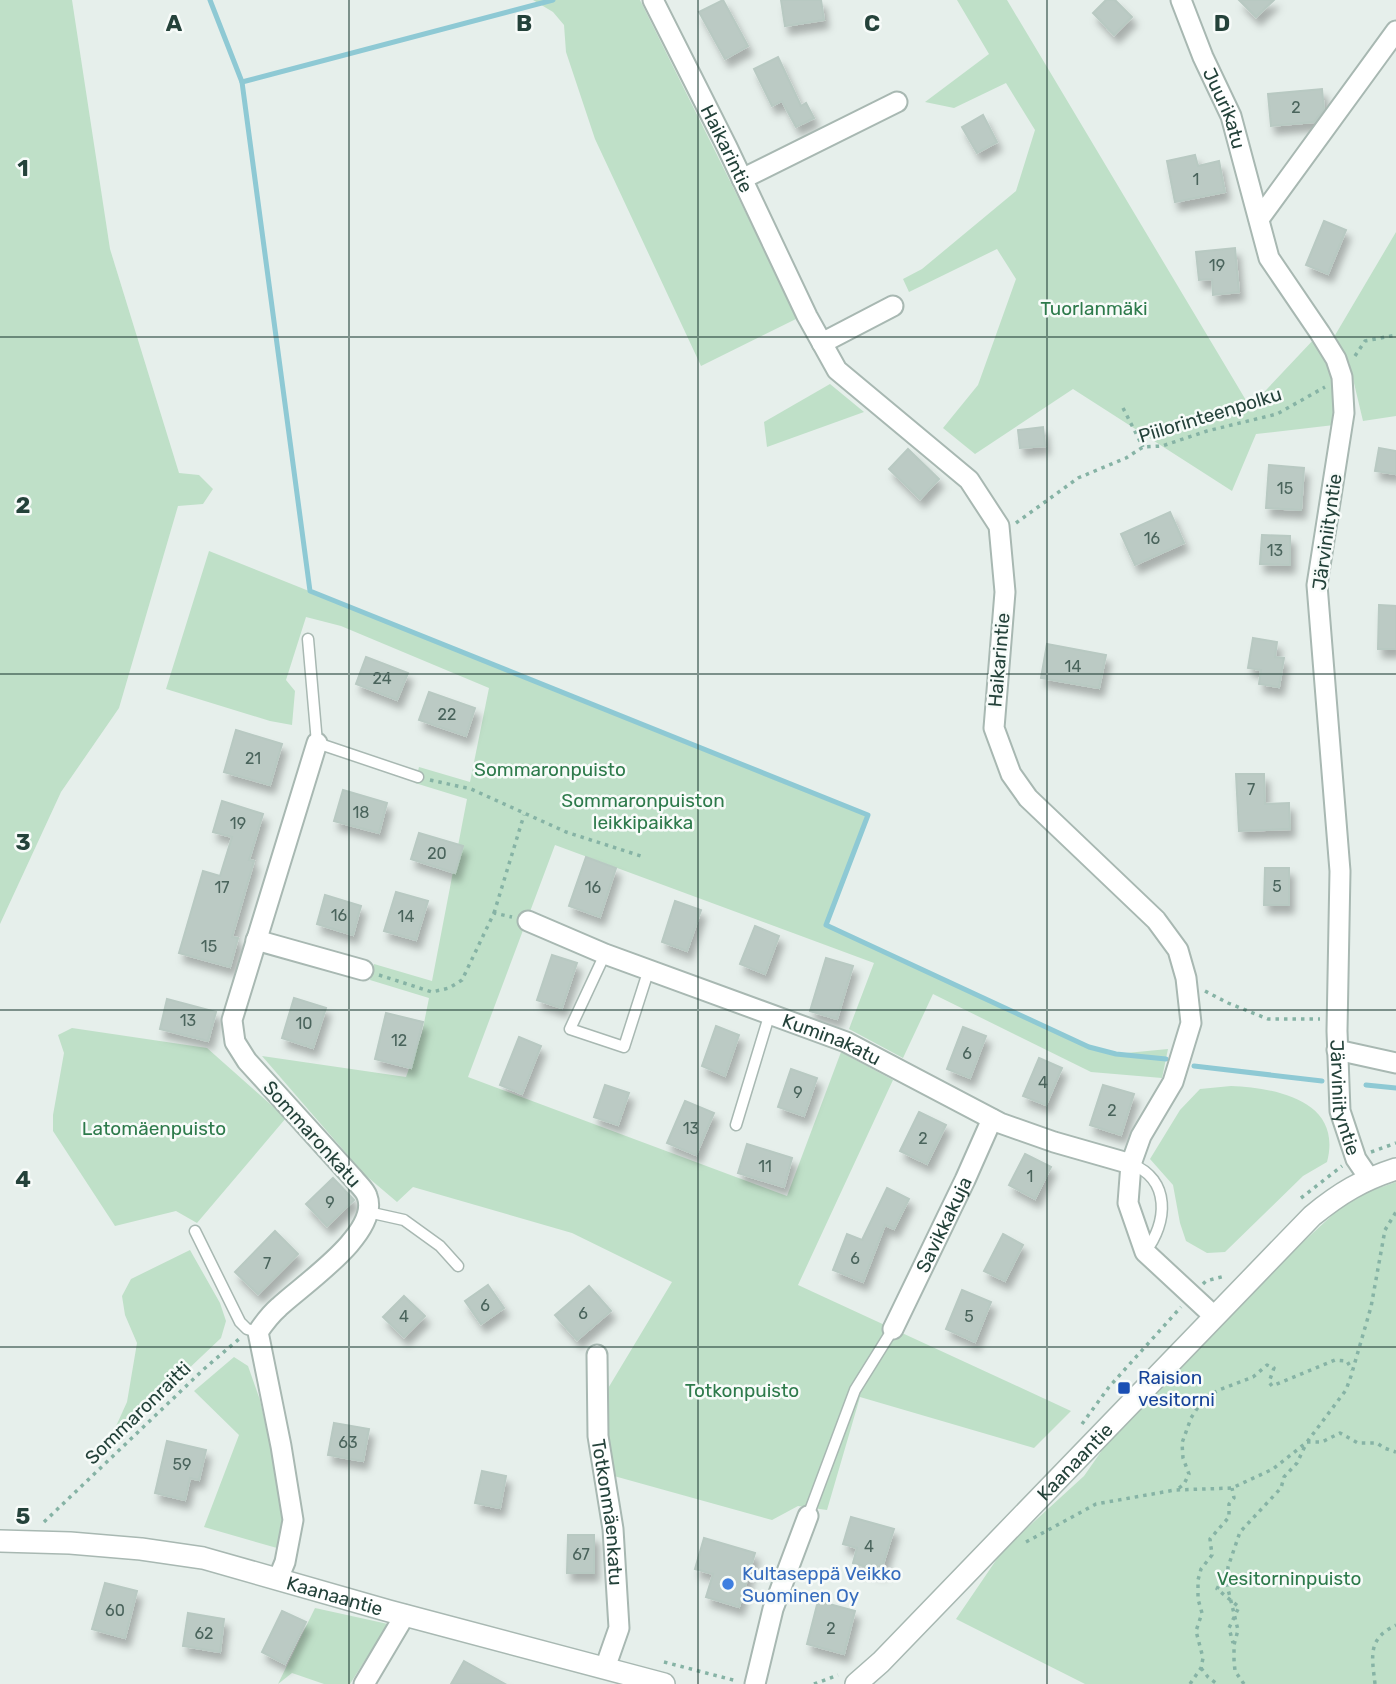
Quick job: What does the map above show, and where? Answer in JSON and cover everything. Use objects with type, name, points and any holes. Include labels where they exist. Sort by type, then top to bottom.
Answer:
[{"type":"street","name":"Haikarintie","points":[[653,0],[837,370],[968,480],[999,526],[1005,592],[994,728],[1011,774],[1028,798],[1156,920],[1178,950],[1186,978],[1191,1023],[1173,1082],[1142,1136],[1131,1164],[1128,1203],[1145,1252],[1214,1316]]},
{"type":"street","name":"Juurikatu","points":[[1181,0],[1203,57],[1231,116],[1259,219]]},
{"type":"street","points":[[1259,219],[1396,31]]},
{"type":"street","points":[[742,179],[897,102]]},
{"type":"street","name":"Järviniityntie","points":[[1259,219],[1269,258],[1306,310],[1339,368],[1344,413],[1317,585],[1340,871],[1337,1050],[1340,1111],[1356,1159],[1369,1178]]},
{"type":"street","points":[[822,343],[893,306]]},
{"type":"street","name":"Sommaronkatu","points":[[257,1332],[276,1309],[348,1247],[362,1230],[368,1212],[368,1196],[247,1061],[235,1042],[232,1020],[317,743]]},
{"type":"street","name":"Kuminakatu","points":[[528,921],[606,954],[846,1041],[992,1119],[1054,1142],[1131,1164]]},
{"type":"street","points":[[256,940],[363,970]]},
{"type":"street","points":[[1337,1050],[1396,1063]]},
{"type":"street","name":"Savikkakuja","points":[[893,1329],[992,1119]]},
{"type":"street","name":"Kaanaantie","points":[[856,1684],[881,1662],[1312,1216],[1340,1194],[1369,1178],[1396,1169]]},
{"type":"street","points":[[257,1332],[281,1446],[293,1520],[285,1562],[278,1579]]},
{"type":"street","name":"Totkonmäenkatu","points":[[597,1354],[598,1436],[613,1529],[619,1628],[605,1668]]},
{"type":"street","points":[[755,1684],[774,1609],[808,1517]]},
{"type":"street","name":"Kaanaantie","points":[[0,1541],[70,1543],[203,1558],[664,1684]]},
{"type":"street","points":[[364,1684],[405,1615]]},
{"type":"lane","points":[[308,639],[317,743],[418,777]]},
{"type":"lane","points":[[606,954],[570,1029],[624,1046],[649,969]]},
{"type":"lane","points":[[736,1125],[770,1013]]},
{"type":"lane","points":[[1131,1164],[1149,1172],[1158,1190],[1161,1222],[1154,1241],[1145,1252]]},
{"type":"lane","points":[[368,1212],[404,1220],[440,1246],[458,1266]]},
{"type":"lane","points":[[195,1231],[240,1322],[247,1329],[257,1332]]},
{"type":"lane","points":[[808,1517],[855,1390],[893,1329]]},
{"type":"path","name":"Piilorinteenpolku","points":[[1015,524],[1078,478],[1126,458],[1143,447],[1162,446],[1207,431],[1277,414],[1355,356],[1365,341],[1396,335]]},
{"type":"path","points":[[1123,408],[1143,447]]},
{"type":"path","points":[[418,777],[471,789],[566,832],[644,857]]},
{"type":"path","points":[[363,970],[432,992],[449,988],[462,980],[494,913],[524,814]]},
{"type":"path","points":[[494,913],[528,921]]},
{"type":"path","points":[[1200,987],[1228,1003],[1268,1019],[1291,1021],[1338,1018]]},
{"type":"path","points":[[1020,1544],[1096,1504],[1175,1490],[1232,1488],[1273,1469],[1307,1442],[1346,1390],[1352,1376],[1371,1307],[1385,1230],[1396,1212]]},
{"type":"path","name":"Sommaronraitti","points":[[44,1522],[232,1344],[257,1332]]},
{"type":"path","points":[[1175,1490],[1184,1484],[1189,1474],[1183,1458],[1182,1443],[1185,1431],[1191,1418],[1208,1396],[1249,1379],[1267,1365],[1274,1368],[1269,1382],[1272,1386],[1339,1359],[1347,1361],[1352,1376]]},
{"type":"path","points":[[1307,1442],[1322,1442],[1340,1433],[1358,1443],[1377,1443],[1396,1451]]},
{"type":"path","points":[[1244,1684],[1236,1671],[1234,1645],[1228,1630],[1240,1610],[1238,1605],[1217,1589],[1240,1532],[1281,1488],[1284,1477],[1301,1457],[1307,1442]]},
{"type":"path","points":[[1190,1684],[1201,1668],[1203,1658],[1196,1631],[1202,1613],[1198,1600],[1198,1580],[1212,1555],[1210,1539],[1228,1517],[1230,1501],[1234,1499],[1232,1488]]},
{"type":"path","points":[[1228,1567],[1227,1585],[1238,1630],[1234,1645]]},
{"type":"path","points":[[1376,1684],[1373,1650],[1376,1639],[1396,1625]]},
{"type":"path","points":[[1201,1668],[1217,1684]]},
{"type":"path","points":[[1194,1677],[1208,1677]]},
{"type":"green space","points":[[0,0],[72,0],[110,249],[179,473],[199,475],[213,489],[203,504],[178,506],[119,708],[61,792],[0,924]]},
{"type":"green space","points":[[533,0],[640,0],[798,318],[701,366],[595,139],[566,52],[564,25],[553,12]]},
{"type":"green space","name":"Tuorlanmäki","points":[[957,0],[1007,0],[1250,407],[1316,337],[1332,380],[1334,425],[1256,434],[1232,491],[1073,389],[975,454],[943,428],[978,385],[1016,279],[997,249],[909,292],[903,279],[922,269],[1016,191],[1035,130],[1006,83],[954,108],[925,102],[989,54]]},
{"type":"green space","points":[[1396,232],[1396,416],[1363,421],[1349,362],[1334,337]]},
{"type":"green space","points":[[830,384],[864,412],[767,447],[764,422]]},
{"type":"green space","points":[[209,551],[868,815],[826,925],[1089,1047],[1116,1054],[1168,1049],[1162,1078],[1091,1072],[933,994],[903,1058],[849,1029],[874,963],[555,845],[468,1077],[787,1196],[841,1052],[893,1080],[798,1285],[1071,1411],[1034,1448],[860,1397],[827,1510],[798,1506],[772,1520],[614,1476],[598,1405],[672,1282],[572,1233],[413,1187],[397,1202],[364,1174],[262,1056],[406,1077],[422,1033],[429,998],[370,980],[374,964],[432,981],[467,799],[415,783],[419,767],[470,782],[489,688],[341,626],[306,617],[286,680],[295,691],[292,725],[270,721],[166,689]]},
{"type":"green space","name":"Latomäenpuisto","points":[[72,1028],[207,1048],[286,1118],[197,1223],[176,1211],[115,1226],[53,1131],[53,1115],[64,1053],[58,1035]]},
{"type":"green space","points":[[1231,1086],[1286,1095],[1316,1112],[1325,1125],[1329,1141],[1327,1162],[1303,1176],[1225,1252],[1207,1253],[1186,1241],[1173,1185],[1150,1159],[1180,1110],[1200,1089]]},
{"type":"green space","name":"Vesitorninpuisto","points":[[1396,1182],[1396,1684],[1085,1684],[956,1619],[1003,1550],[1084,1476],[1105,1446],[1289,1255],[1340,1208],[1370,1191]]},
{"type":"green space","points":[[190,1250],[220,1303],[226,1321],[221,1338],[107,1446],[127,1402],[137,1343],[125,1315],[122,1296],[131,1279]]},
{"type":"green space","points":[[234,1357],[248,1366],[260,1400],[276,1471],[285,1515],[277,1548],[204,1527],[239,1435],[194,1391]]},
{"type":"green space","points":[[315,1608],[388,1624],[350,1684],[324,1684],[292,1673],[278,1684]]},
{"type":"building","points":[[723,0],[748,46],[725,59],[699,12]]},
{"type":"building","points":[[781,0],[821,0],[824,20],[785,26]]},
{"type":"building","points":[[1106,0],[1115,0],[1132,17],[1114,35],[1093,13]]},
{"type":"building","points":[[1239,0],[1274,0],[1256,17]]},
{"type":"building","points":[[778,57],[801,106],[806,103],[814,118],[796,127],[782,101],[772,106],[754,69]]},
{"type":"building","points":[[1322,89],[1324,110],[1314,122],[1271,126],[1268,94]]},
{"type":"building","points":[[983,115],[997,142],[977,153],[962,127]]},
{"type":"building","points":[[1195,155],[1198,166],[1219,161],[1225,192],[1175,202],[1167,161]]},
{"type":"building","points":[[1324,221],[1346,230],[1328,274],[1306,265]]},
{"type":"building","points":[[1235,248],[1239,292],[1213,295],[1212,279],[1199,280],[1196,252]]},
{"type":"building","points":[[1043,427],[1045,446],[1020,448],[1018,430]]},
{"type":"building","points":[[1379,448],[1396,451],[1396,474],[1375,471]]},
{"type":"building","points":[[908,449],[939,479],[920,499],[889,469]]},
{"type":"building","points":[[1269,465],[1304,468],[1301,510],[1266,508]]},
{"type":"building","points":[[1170,512],[1184,543],[1135,565],[1121,534]]},
{"type":"building","points":[[1262,535],[1290,536],[1290,565],[1260,564]]},
{"type":"building","points":[[1379,605],[1396,606],[1396,649],[1378,649]]},
{"type":"building","points":[[1253,638],[1277,642],[1275,657],[1284,658],[1279,687],[1259,684],[1261,670],[1248,668]]},
{"type":"building","points":[[1047,644],[1106,655],[1099,688],[1041,678]]},
{"type":"building","points":[[366,657],[408,673],[397,700],[356,684]]},
{"type":"building","points":[[429,692],[475,708],[466,736],[419,720]]},
{"type":"building","points":[[236,730],[282,744],[270,785],[224,772]]},
{"type":"building","points":[[1236,774],[1264,774],[1265,804],[1289,803],[1290,829],[1239,831]]},
{"type":"building","points":[[343,790],[387,803],[379,833],[334,821]]},
{"type":"building","points":[[222,801],[263,814],[249,860],[254,861],[232,937],[238,938],[230,967],[179,953],[203,871],[220,876],[232,837],[213,832]]},
{"type":"building","points":[[419,833],[463,846],[455,873],[411,859]]},
{"type":"building","points":[[586,857],[616,868],[600,917],[569,906]]},
{"type":"building","points":[[1265,868],[1289,868],[1289,905],[1264,905]]},
{"type":"building","points":[[396,892],[428,901],[416,940],[384,931]]},
{"type":"building","points":[[325,895],[361,906],[353,935],[317,924]]},
{"type":"building","points":[[675,901],[701,910],[687,951],[662,942]]},
{"type":"building","points":[[755,926],[779,936],[765,974],[740,964]]},
{"type":"building","points":[[552,955],[577,963],[562,1008],[537,1000]]},
{"type":"building","points":[[826,958],[853,966],[837,1019],[810,1011]]},
{"type":"building","points":[[294,998],[326,1008],[313,1048],[282,1038]]},
{"type":"building","points":[[167,999],[216,1012],[208,1041],[160,1029]]},
{"type":"building","points":[[386,1013],[423,1022],[411,1068],[375,1059]]},
{"type":"building","points":[[716,1026],[739,1035],[725,1076],[702,1066]]},
{"type":"building","points":[[963,1027],[986,1036],[970,1078],[947,1069]]},
{"type":"building","points":[[519,1037],[541,1046],[522,1094],[500,1085]]},
{"type":"building","points":[[1039,1058],[1062,1068],[1046,1105],[1023,1096]]},
{"type":"building","points":[[791,1069],[817,1078],[804,1116],[778,1107]]},
{"type":"building","points":[[605,1085],[629,1093],[618,1125],[594,1117]]},
{"type":"building","points":[[1103,1085],[1134,1094],[1121,1135],[1090,1125]]},
{"type":"building","points":[[685,1101],[714,1113],[696,1155],[667,1143]]},
{"type":"building","points":[[919,1112],[946,1125],[927,1164],[900,1151]]},
{"type":"building","points":[[747,1144],[792,1158],[784,1187],[738,1173]]},
{"type":"building","points":[[1025,1154],[1051,1167],[1035,1199],[1009,1185]]},
{"type":"building","points":[[333,1178],[354,1200],[327,1226],[306,1204]]},
{"type":"building","points":[[887,1188],[909,1199],[894,1229],[885,1225],[863,1282],[833,1270],[847,1234],[862,1240]]},
{"type":"building","points":[[275,1231],[298,1254],[258,1294],[235,1272]]},
{"type":"building","points":[[1003,1234],[1023,1245],[1005,1281],[984,1271]]},
{"type":"building","points":[[488,1285],[504,1308],[481,1324],[465,1301]]},
{"type":"building","points":[[589,1286],[611,1311],[577,1340],[555,1315]]},
{"type":"building","points":[[962,1290],[991,1302],[975,1342],[946,1329]]},
{"type":"building","points":[[404,1296],[425,1316],[404,1337],[383,1317]]},
{"type":"building","points":[[334,1423],[369,1429],[363,1461],[328,1455]]},
{"type":"building","points":[[167,1441],[206,1450],[199,1480],[190,1478],[185,1500],[155,1493]]},
{"type":"building","points":[[482,1471],[506,1476],[500,1508],[475,1503]]},
{"type":"building","points":[[851,1517],[894,1529],[881,1571],[853,1563],[857,1548],[843,1544]]},
{"type":"building","points":[[568,1535],[594,1535],[594,1573],[567,1573]]},
{"type":"building","points":[[704,1538],[755,1553],[739,1607],[706,1597],[713,1574],[695,1569]]},
{"type":"building","points":[[105,1583],[137,1591],[125,1638],[92,1629]]},
{"type":"building","points":[[818,1601],[855,1611],[844,1654],[807,1644]]},
{"type":"building","points":[[282,1611],[306,1622],[285,1664],[262,1652]]},
{"type":"building","points":[[188,1613],[224,1619],[220,1652],[183,1646]]},
{"type":"building","points":[[464,1661],[505,1684],[451,1684]]},
{"type":"waterway","points":[[210,0],[242,82],[310,591],[868,815],[826,925],[1089,1047],[1116,1054],[1166,1059]]},
{"type":"waterway","points":[[242,82],[553,0]]},
{"type":"waterway","points":[[1194,1066],[1322,1081]]},
{"type":"waterway","points":[[1366,1085],[1396,1088]]},
{"type":"place","name":"Raision vesitorni","points":[[1124,1388]]},
{"type":"place","name":"Kultaseppä Veikko Suominen Oy","points":[[728,1584]]},
{"type":"park label","name":"Sommaronpuisto","points":[[550,769]]},
{"type":"park label","name":"Sommaronpuiston leikkipaikka","points":[[643,811]]},
{"type":"park label","name":"Totkonpuisto","points":[[742,1390]]}]
